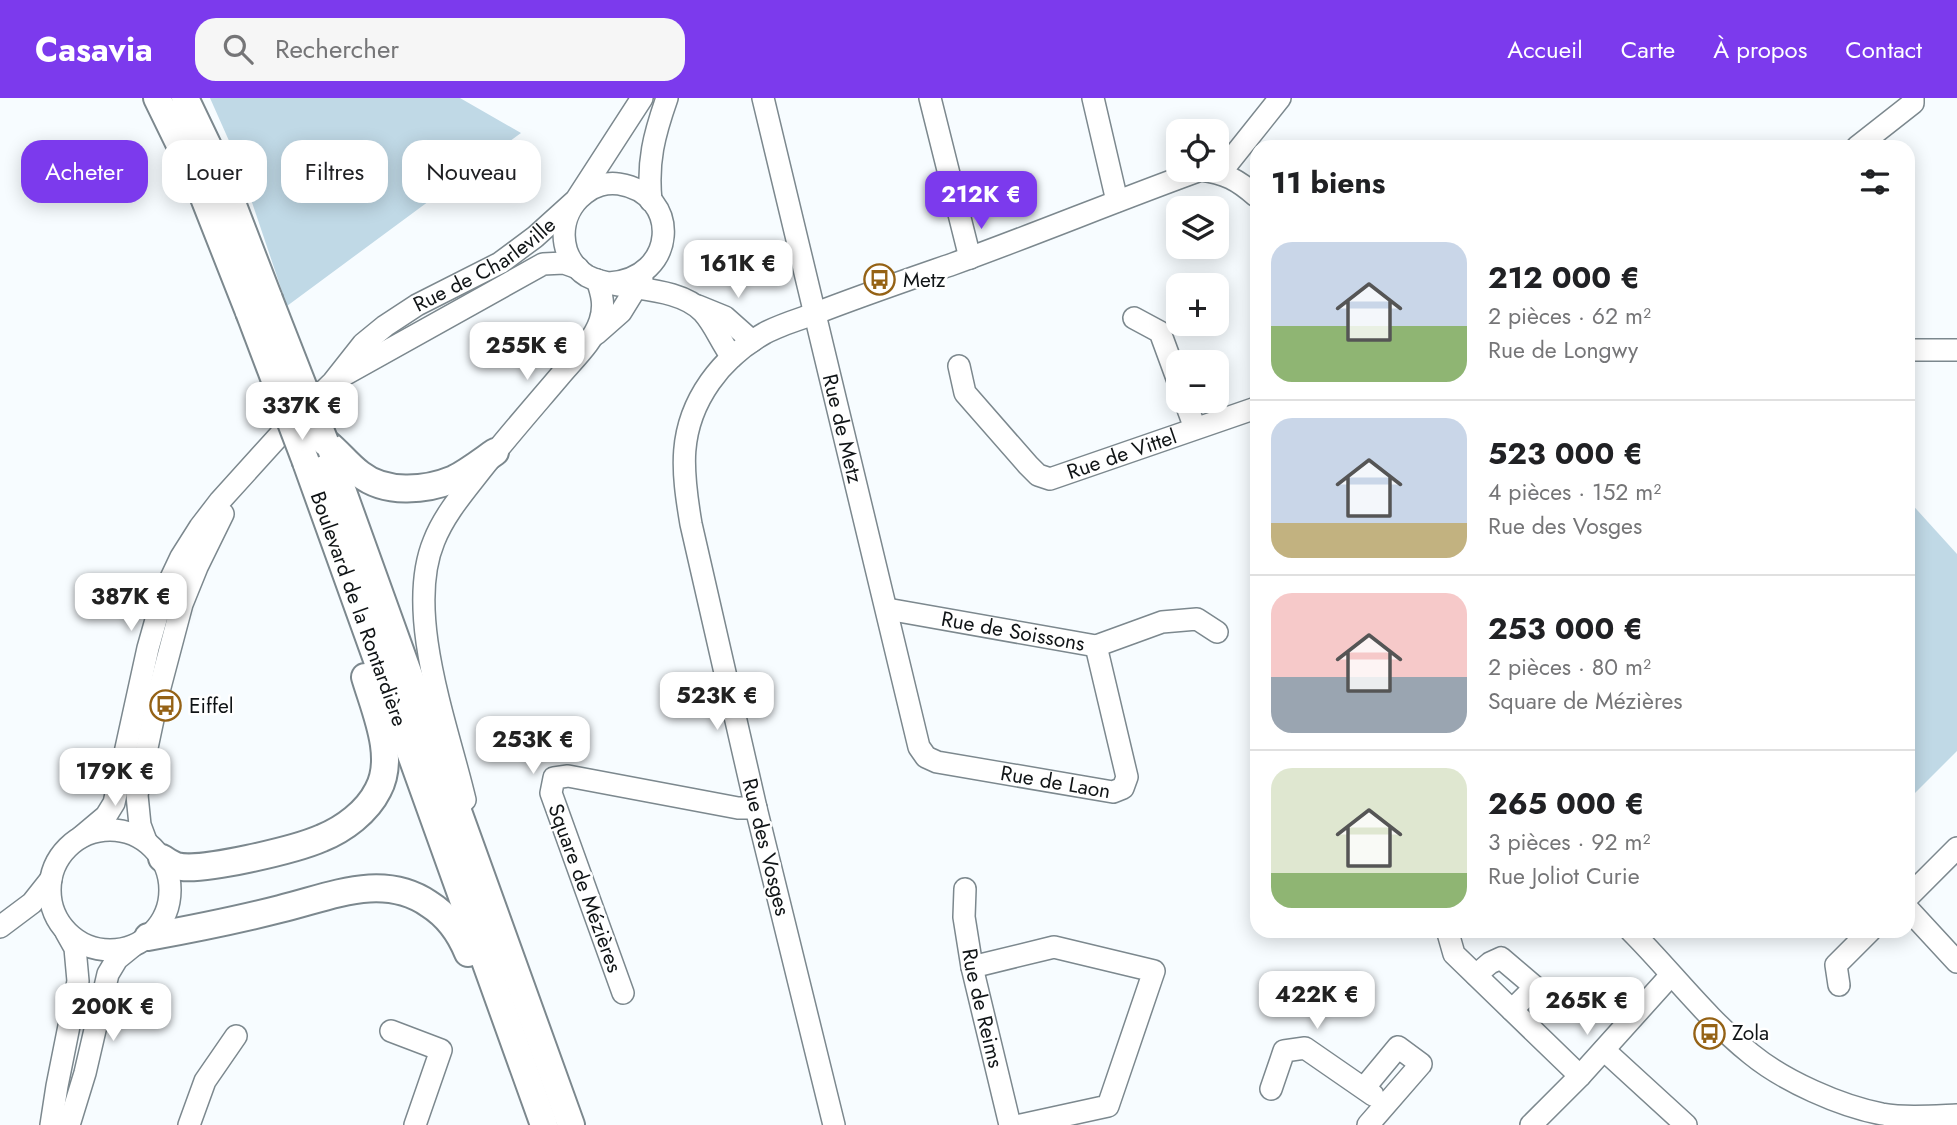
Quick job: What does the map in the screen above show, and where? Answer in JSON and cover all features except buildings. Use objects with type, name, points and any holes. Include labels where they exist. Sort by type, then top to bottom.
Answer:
[{"type":"main road","name":"Boulevard de la Rontardière","points":[[158,98],[325,442],[570,1125]]},
{"type":"main road","name":"Boulevard de la Rontardière","points":[[185,98],[219,169],[306,462],[544,1125]]},
{"type":"main road","points":[[325,442],[361,475],[387,486],[410,488],[435,485],[456,478],[495,452]]},
{"type":"main road","points":[[154,849],[175,866],[201,867],[239,861],[323,838],[358,816],[379,789],[387,752],[339,588],[334,543]]},
{"type":"main road","points":[[141,941],[279,909],[355,888],[385,887],[416,894],[443,912],[463,939],[498,1029],[526,1078]]},
{"type":"street","name":"Rue de Charleville","points":[[81,837],[106,816],[114,803],[148,648],[163,595],[181,557],[200,527],[287,427],[333,382],[363,344],[417,305],[500,263],[576,201],[642,98]]},
{"type":"street","points":[[651,201],[650,153],[667,98]]},
{"type":"street","name":"Rue de Metz","points":[[763,98],[919,747],[926,757]]},
{"type":"street","points":[[930,98],[970,258]]},
{"type":"street","points":[[1093,98],[1116,201]]},
{"type":"street","points":[[1229,162],[1280,98]]},
{"type":"street","points":[[1866,140],[1913,103],[1913,98]]},
{"type":"street","points":[[1229,176],[1250,191]]},
{"type":"street","name":"Rue des Vosges","points":[[834,1125],[756,808],[691,524],[683,480],[683,450],[693,415],[711,381],[732,357],[752,341],[786,324],[970,258],[1168,182]]},
{"type":"street","points":[[591,337],[621,312],[636,288],[653,262],[663,233],[658,210],[651,201],[634,188],[613,183],[587,191],[568,213],[564,235],[569,256],[578,268],[603,282],[636,288],[689,302],[725,317],[752,341]]},
{"type":"street","points":[[603,282],[630,280],[653,262]]},
{"type":"street","points":[[653,262],[711,323],[732,357]]},
{"type":"street","name":"Rue de Charleville","points":[[333,382],[543,264],[564,263],[578,268]]},
{"type":"street","points":[[479,871],[436,684],[423,614],[424,578],[433,542],[448,514],[599,324],[603,310],[603,282]]},
{"type":"street","points":[[1134,318],[1160,332],[1167,350]]},
{"type":"street","points":[[1915,350],[1957,351]]},
{"type":"street","name":"Rue de Vittel","points":[[959,366],[965,393],[1028,465],[1038,475],[1050,479],[1250,410]]},
{"type":"street","points":[[1189,413],[1195,428]]},
{"type":"street","name":"Rue de Charleville","points":[[154,849],[140,825],[137,795],[159,691],[182,604],[211,536],[244,475]]},
{"type":"street","name":"Rue de Soissons","points":[[887,609],[1096,646],[1162,622],[1196,619],[1217,632]]},
{"type":"street","name":"Rue de Laon","points":[[926,757],[937,762],[1113,792],[1123,788],[1127,777],[1096,646]]},
{"type":"street","name":"Square de Mézières","points":[[623,993],[551,793],[554,778],[568,775],[738,808],[756,808]]},
{"type":"street","points":[[2,926],[32,903],[51,879],[62,855],[81,837],[97,831],[114,829],[131,833],[154,849],[169,874],[171,891],[164,916],[141,941],[117,959],[108,974],[85,1073],[69,1125]]},
{"type":"street","points":[[1915,890],[1957,848]]},
{"type":"street","points":[[51,879],[50,897],[75,948],[78,981],[51,1125]]},
{"type":"street","name":"Rue de Reims","points":[[965,889],[964,917],[972,967],[1010,1125]]},
{"type":"street","points":[[1915,917],[1957,962]]},
{"type":"street","points":[[2,926],[20,920],[62,926],[79,942],[97,949],[115,950],[141,941]]},
{"type":"street","points":[[1449,938],[1454,954],[1580,1076]]},
{"type":"street","points":[[1644,938],[1671,975],[1752,1055],[1821,1095],[1881,1114],[1927,1121],[1957,1115]]},
{"type":"street","points":[[1839,985],[1836,965],[1863,938]]},
{"type":"street","points":[[972,967],[1054,947],[1154,971],[1108,1106],[1021,1125]]},
{"type":"street","points":[[1476,975],[1501,958],[1535,987],[1513,1010]]},
{"type":"street","points":[[1531,1125],[1580,1076],[1671,975]]},
{"type":"street","points":[[391,1031],[441,1050],[415,1125]]},
{"type":"street","points":[[189,1125],[205,1081],[236,1036]]},
{"type":"street","points":[[1364,1088],[1398,1047],[1421,1064],[1368,1125]]},
{"type":"street","points":[[1272,1089],[1284,1051],[1305,1048],[1364,1088],[1385,1106]]},
{"type":"street","points":[[1604,1050],[1686,1125]]},
{"type":"shaded area","points":[[210,98],[460,98],[521,133],[512,140],[402,140],[402,203],[426,203],[287,306],[252,203],[267,203],[267,140],[229,140]]},
{"type":"shaded area","points":[[1915,508],[1957,554],[1957,751],[1915,793]]},
{"type":"place","name":"Metz","points":[[880,280]]},
{"type":"place","name":"Eiffel","points":[[166,706]]},
{"type":"place","name":"Zola","points":[[1709,1033]]}]
